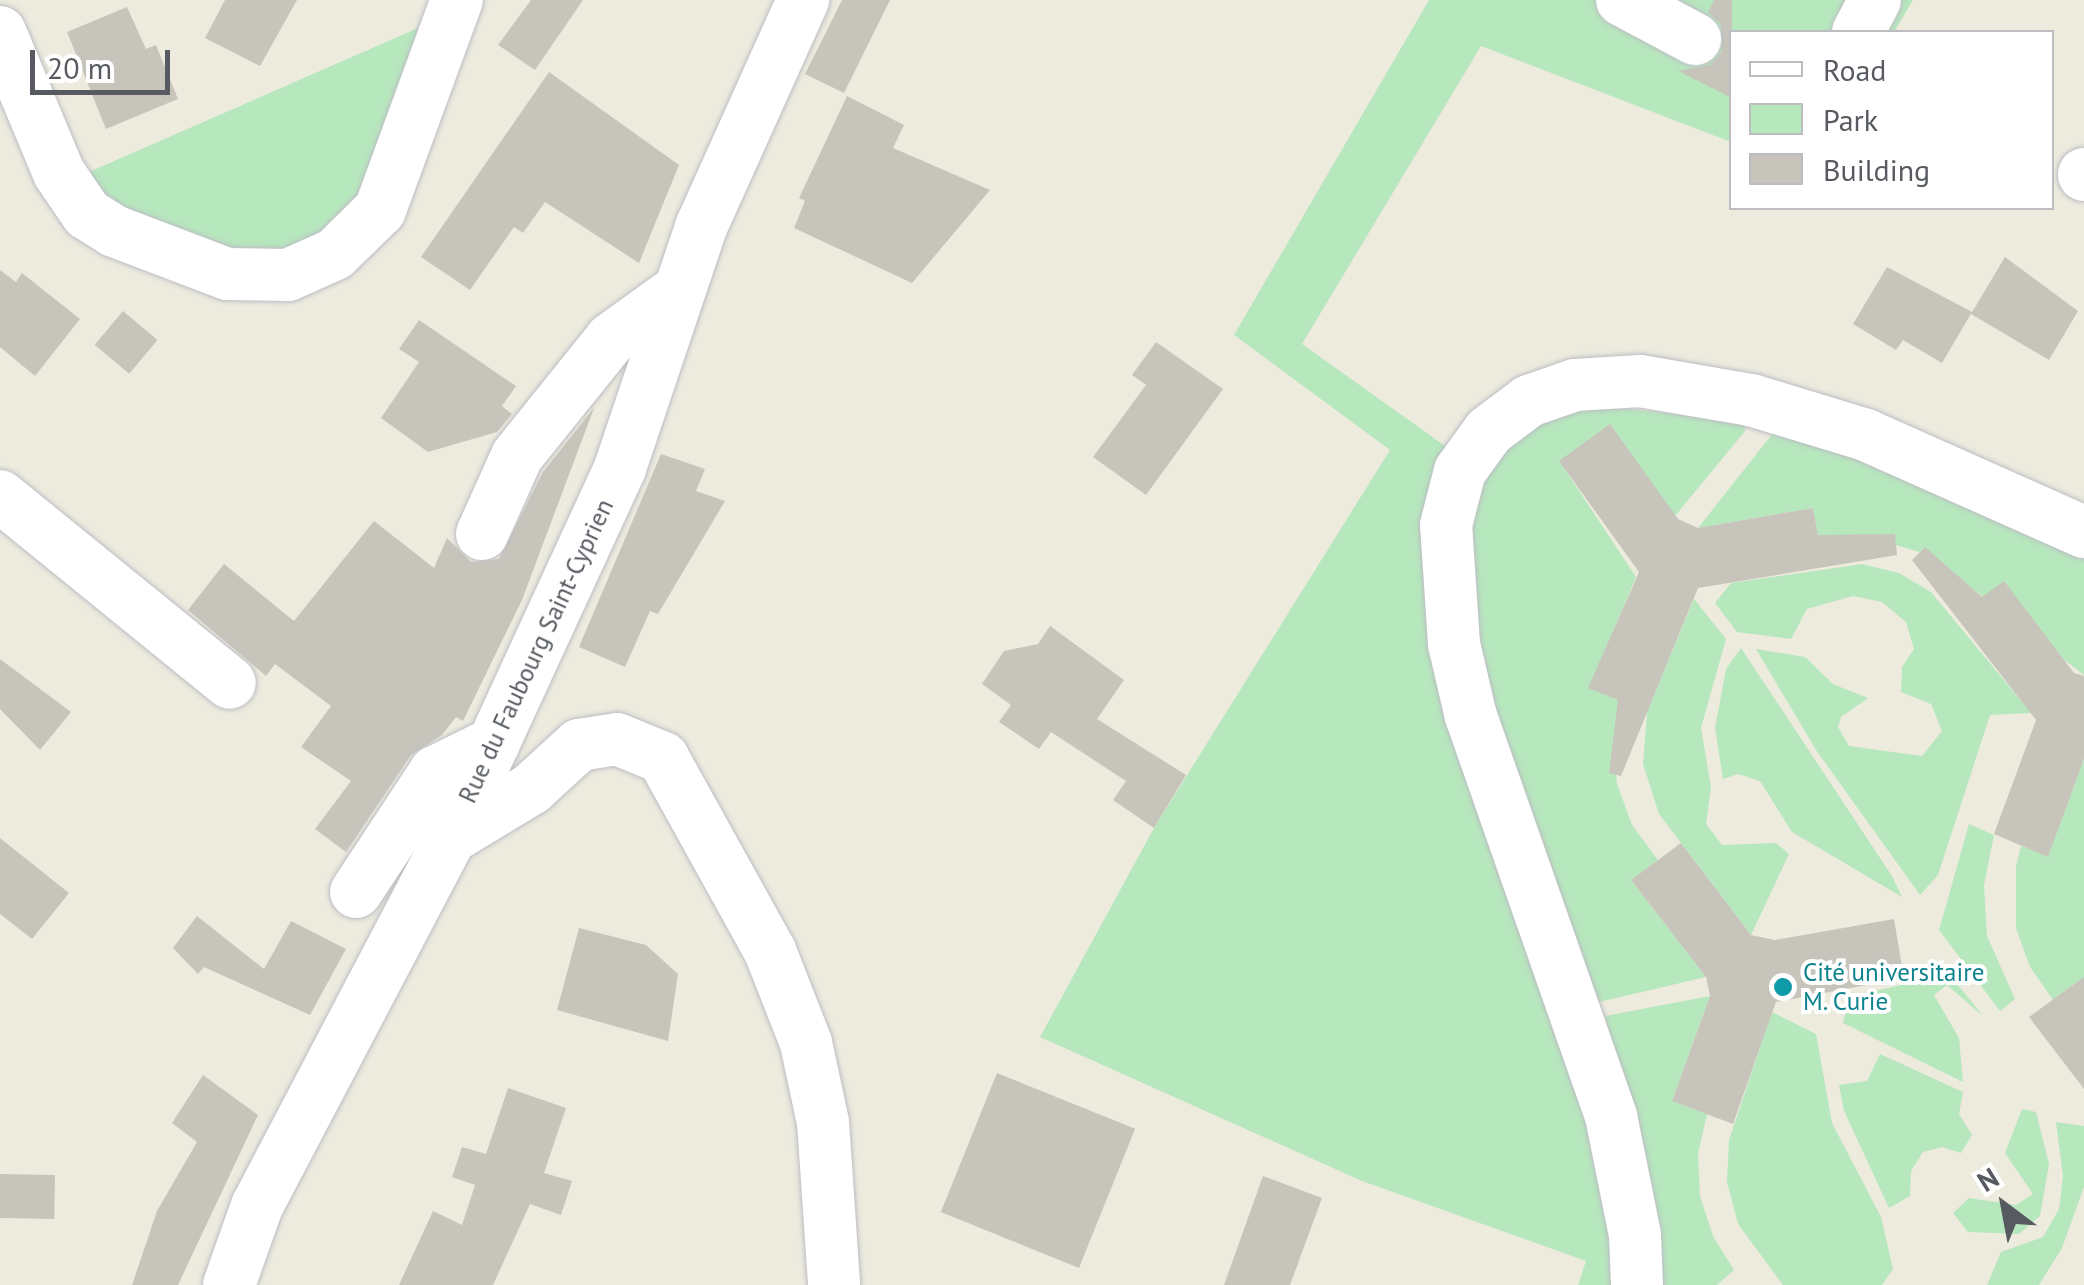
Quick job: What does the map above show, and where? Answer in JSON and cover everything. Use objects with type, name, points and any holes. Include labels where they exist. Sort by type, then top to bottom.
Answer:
[{"type":"street","points":[[0,32],[59,173],[87,214],[114,232],[227,274],[288,275],[335,254],[380,210],[457,0]]},
{"type":"street","name":"Rue du Faubourg Saint-Cyprien","points":[[229,1285],[256,1206],[450,838],[620,468],[679,290],[803,0]]},
{"type":"street","points":[[1622,0],[1695,39]]},
{"type":"street","points":[[1859,30],[1874,0]]},
{"type":"street","points":[[482,534],[517,456],[611,339],[679,290]]},
{"type":"street","points":[[1638,1285],[1626,1176],[1611,1116],[1471,718],[1454,644],[1446,525],[1460,471],[1489,430],[1529,401],[1575,385],[1640,381],[1751,400],[1866,435],[2084,532]]},
{"type":"street","points":[[0,496],[230,683]]},
{"type":"street","points":[[450,838],[531,789],[579,746],[618,739],[663,758],[770,951],[806,1043],[823,1122],[834,1285]]},
{"type":"street","points":[[356,892],[434,772],[494,744]]},
{"type":"green space","points":[[1429,0],[1913,0],[1895,30],[1729,30],[1729,141],[1481,46],[1302,344],[1448,448],[1437,468],[1569,1047],[1609,1195],[1617,1285],[1578,1285],[1586,1261],[1362,1181],[1040,1037],[1154,828],[1390,450],[1234,335]]},
{"type":"green space","points":[[425,25],[383,170],[294,258],[187,245],[106,198],[89,172]]},
{"type":"green space","points":[[1598,406],[1745,421],[1745,431],[1675,516],[1610,424],[1560,462],[1636,577],[1589,688],[1621,701],[1613,742],[1617,784],[1632,825],[1658,860],[1631,880],[1706,977],[1599,1002],[1478,665],[1467,568],[1476,496],[1506,443],[1559,414]]},
{"type":"green space","points":[[1777,428],[1890,468],[2084,555],[2084,675],[1929,555],[1863,535],[1818,537],[1813,508],[1698,528]]},
{"type":"green space","points":[[1862,564],[1899,573],[1931,592],[2031,713],[1990,715],[1938,875],[1920,895],[1816,750],[1756,649],[1805,657],[1833,684],[1868,698],[1841,717],[1838,727],[1849,746],[1922,756],[1942,731],[1931,704],[1901,692],[1902,667],[1914,649],[1906,622],[1882,602],[1853,596],[1807,609],[1791,639],[1737,632],[1715,603],[1731,583]]},
{"type":"green space","points":[[1694,599],[1726,639],[1701,728],[1711,787],[1706,824],[1722,845],[1776,843],[1789,854],[1751,935],[1659,814],[1643,764],[1647,712]]},
{"type":"green space","points":[[1741,648],[1892,876],[1902,897],[1792,832],[1760,781],[1738,774],[1723,779],[1715,728],[1726,669]]},
{"type":"green space","points":[[2084,759],[2084,991],[2077,982],[2053,1000],[2030,967],[2016,928],[2016,866],[2021,846],[2048,856]]},
{"type":"green space","points":[[1969,824],[1994,835],[1984,885],[1987,936],[2015,999],[2000,1011],[1939,930]]},
{"type":"green space","points":[[1949,974],[1983,1016],[1947,985],[1934,995],[1959,1038],[1963,1082],[1843,1023],[1849,997]]},
{"type":"green space","points":[[1710,996],[1672,1101],[1707,1114],[1698,1154],[1700,1196],[1713,1236],[1734,1270],[1717,1285],[1658,1285],[1643,1154],[1605,1016]]},
{"type":"green space","points":[[1772,1012],[1816,1034],[1832,1123],[1881,1217],[1893,1269],[1882,1285],[1783,1285],[1738,1224],[1727,1182],[1729,1140]]},
{"type":"green space","points":[[1880,1054],[1963,1092],[1959,1114],[1972,1135],[1961,1153],[1942,1147],[1923,1152],[1911,1171],[1910,1196],[1889,1208],[1844,1111],[1839,1085],[1867,1081]]},
{"type":"green space","points":[[2022,1109],[2036,1112],[2049,1164],[2040,1216],[2019,1234],[1968,1232],[1953,1213],[1969,1198],[2016,1205],[2033,1194],[2005,1153]]},
{"type":"green space","points":[[2056,1122],[2084,1126],[2084,1187],[2062,1248],[2039,1285],[1987,1285],[2001,1252],[2043,1237],[2059,1209],[2063,1176]]},
{"type":"building","points":[[225,0],[297,0],[260,66],[205,38]]},
{"type":"building","points":[[531,0],[583,0],[535,70],[498,45]]},
{"type":"building","points":[[842,0],[890,0],[844,93],[805,74]]},
{"type":"building","points":[[1714,0],[1732,0],[1729,96],[1678,71],[1710,65],[1722,52],[1721,24],[1708,12]]},
{"type":"building","points":[[127,7],[146,49],[156,45],[178,99],[106,129],[67,32]]},
{"type":"building","points":[[549,72],[679,165],[639,263],[545,202],[523,233],[514,227],[470,290],[421,257]]},
{"type":"building","points":[[847,96],[904,125],[893,148],[990,190],[912,283],[794,228],[805,201],[799,198]]},
{"type":"building","points":[[2005,257],[2078,311],[2049,360],[1971,314]]},
{"type":"building","points":[[1887,267],[1972,312],[1942,363],[1903,340],[1896,350],[1853,324]]},
{"type":"building","points":[[0,270],[16,282],[22,273],[80,319],[35,376],[0,347]]},
{"type":"building","points":[[123,311],[157,340],[129,374],[95,345]]},
{"type":"building","points":[[419,320],[516,386],[502,406],[512,414],[497,432],[428,452],[381,418],[419,362],[399,349]]},
{"type":"building","points":[[1156,342],[1223,389],[1146,495],[1093,457],[1146,385],[1132,375]]},
{"type":"building","points":[[594,408],[522,600],[463,721],[456,717],[442,735],[411,755],[346,852],[315,829],[351,781],[301,747],[331,706],[275,664],[266,676],[188,610],[224,564],[294,621],[374,521],[434,568],[447,538],[471,562],[499,559],[543,472]]},
{"type":"building","points":[[1610,424],[1678,519],[1698,528],[1813,508],[1818,535],[1895,534],[1897,555],[1698,588],[1621,776],[1609,773],[1618,700],[1588,688],[1639,572],[1559,461]]},
{"type":"building","points":[[661,454],[705,469],[696,491],[725,501],[658,614],[650,611],[625,667],[579,647]]},
{"type":"building","points":[[1925,547],[1982,597],[2004,581],[2074,673],[2084,676],[2084,759],[2048,857],[1994,834],[2036,720],[1912,560]]},
{"type":"building","points":[[1050,626],[1124,680],[1097,719],[1186,775],[1154,828],[1113,800],[1126,781],[1051,732],[1039,749],[999,722],[1011,705],[982,684],[1004,651],[1038,644]]},
{"type":"building","points":[[0,659],[71,712],[40,750],[0,709]]},
{"type":"building","points":[[0,838],[69,893],[32,939],[0,914]]},
{"type":"building","name":"Cité universitaire M. Curie","points":[[1681,843],[1751,935],[1775,940],[1894,919],[1904,978],[1776,1002],[1733,1124],[1672,1101],[1710,996],[1706,977],[1631,880]]},
{"type":"building","points":[[197,916],[264,969],[291,921],[346,949],[310,1015],[204,967],[198,974],[173,948]]},
{"type":"building","points":[[579,928],[646,945],[678,974],[668,1041],[557,1010]]},
{"type":"building","points":[[2084,977],[2084,1089],[2029,1017]]},
{"type":"building","points":[[997,1073],[1135,1129],[1079,1268],[941,1212]]},
{"type":"building","points":[[203,1075],[258,1115],[178,1285],[132,1285],[157,1211],[197,1142],[172,1123]]},
{"type":"building","points":[[508,1088],[566,1108],[544,1173],[572,1181],[561,1215],[530,1204],[493,1285],[399,1285],[433,1211],[462,1225],[475,1185],[452,1177],[462,1147],[486,1154]]},
{"type":"building","points":[[0,1174],[55,1175],[54,1219],[0,1218]]},
{"type":"building","points":[[1263,1176],[1322,1198],[1290,1285],[1224,1285]]},
{"type":"place","name":"Cité universitaire M. Curie","points":[[1783,987]]}]
